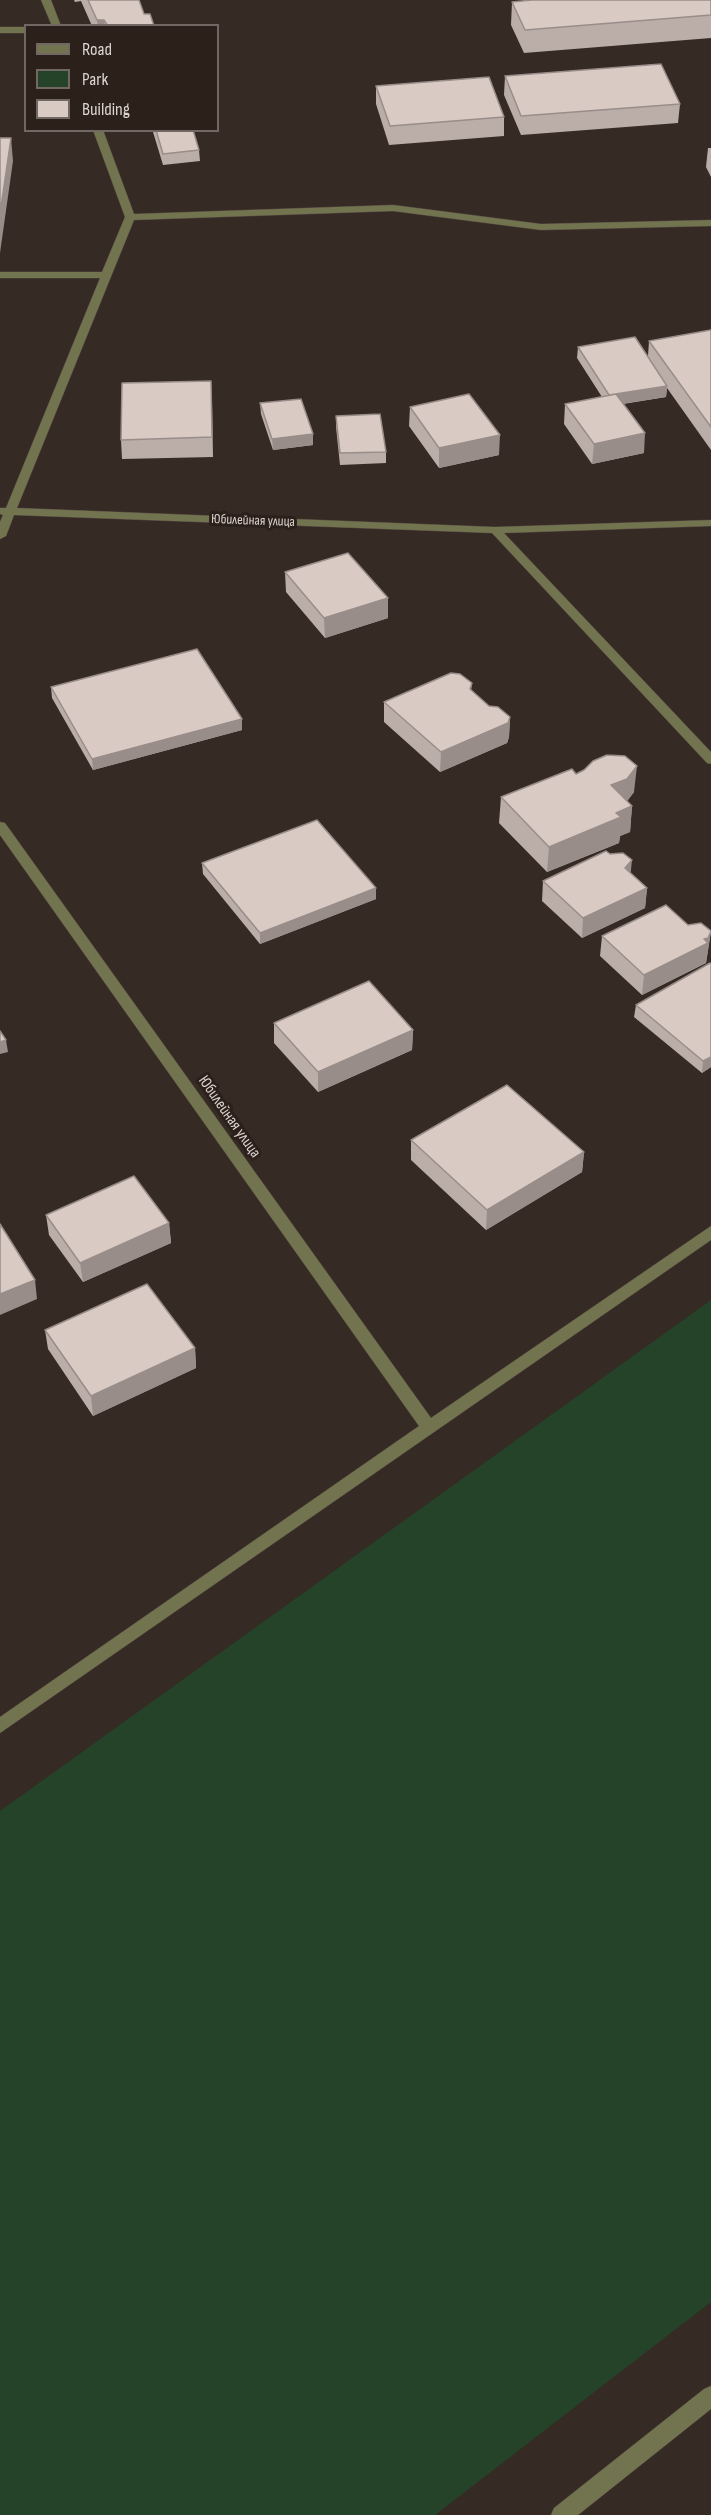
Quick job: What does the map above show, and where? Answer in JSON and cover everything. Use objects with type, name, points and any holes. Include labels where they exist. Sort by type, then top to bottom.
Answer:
[{"type":"street","points":[[46,0],[56,24]]},
{"type":"street","points":[[0,30],[24,30]]},
{"type":"street","points":[[0,536],[6,511],[130,217],[99,132]]},
{"type":"street","points":[[130,217],[393,208],[541,227],[711,223]]},
{"type":"street","points":[[0,275],[107,275]]},
{"type":"street","name":"Юбилейная улица","points":[[6,511],[495,530],[711,523]]},
{"type":"street","points":[[495,530],[711,760]]},
{"type":"street","name":"Юбилейная улица","points":[[0,826],[429,1428]]},
{"type":"street","points":[[0,1726],[711,1232]]},
{"type":"street","points":[[561,2515],[711,2396]]},
{"type":"green space","points":[[711,1300],[711,2302],[435,2515],[0,2515],[0,1811]]},
{"type":"building","points":[[88,0],[139,0],[144,14],[150,14],[153,24],[107,24],[104,20],[97,20]]},
{"type":"building","points":[[711,0],[711,15],[525,30],[512,2]]},
{"type":"building","points":[[661,64],[680,104],[521,116],[505,76]]},
{"type":"building","points":[[489,77],[504,117],[390,126],[376,86]]},
{"type":"building","points":[[157,132],[194,132],[199,150],[163,154]]},
{"type":"building","points":[[0,138],[11,138],[0,214]]},
{"type":"building","points":[[711,330],[711,427],[649,341]]},
{"type":"building","points":[[635,337],[667,386],[609,395],[578,347]]},
{"type":"building","points":[[211,381],[212,437],[121,440],[122,383]]},
{"type":"building","points":[[469,394],[500,435],[439,448],[410,407]]},
{"type":"building","points":[[616,394],[645,433],[594,444],[565,404]]},
{"type":"building","points":[[301,399],[313,434],[272,439],[260,403]]},
{"type":"building","points":[[380,414],[386,452],[340,453],[336,416]]},
{"type":"building","points":[[348,553],[388,598],[324,618],[285,572]]},
{"type":"building","points":[[197,649],[242,719],[92,759],[51,687]]},
{"type":"building","points":[[451,673],[460,674],[472,683],[470,689],[489,706],[498,707],[510,717],[508,723],[441,752],[384,702]]},
{"type":"building","points":[[607,755],[625,756],[637,766],[627,779],[611,785],[632,806],[616,813],[621,817],[549,847],[501,797],[572,769],[576,774],[593,761]]},
{"type":"building","points":[[317,820],[376,888],[260,933],[202,863]]},
{"type":"building","points":[[606,851],[610,854],[623,853],[632,860],[625,868],[647,888],[583,918],[543,881]]},
{"type":"building","points":[[666,905],[688,925],[701,923],[711,931],[708,938],[704,939],[708,943],[644,975],[602,936]]},
{"type":"building","points":[[710,963],[711,1057],[703,1061],[636,1005]]},
{"type":"building","points":[[369,981],[413,1030],[318,1072],[274,1023]]},
{"type":"building","points":[[0,1031],[6,1040],[0,1042]]},
{"type":"building","points":[[507,1085],[584,1152],[487,1210],[411,1140]]},
{"type":"building","points":[[134,1176],[169,1223],[80,1263],[46,1215]]},
{"type":"building","points":[[0,1224],[35,1280],[0,1294]]},
{"type":"building","points":[[147,1284],[195,1348],[91,1396],[45,1330]]}]
